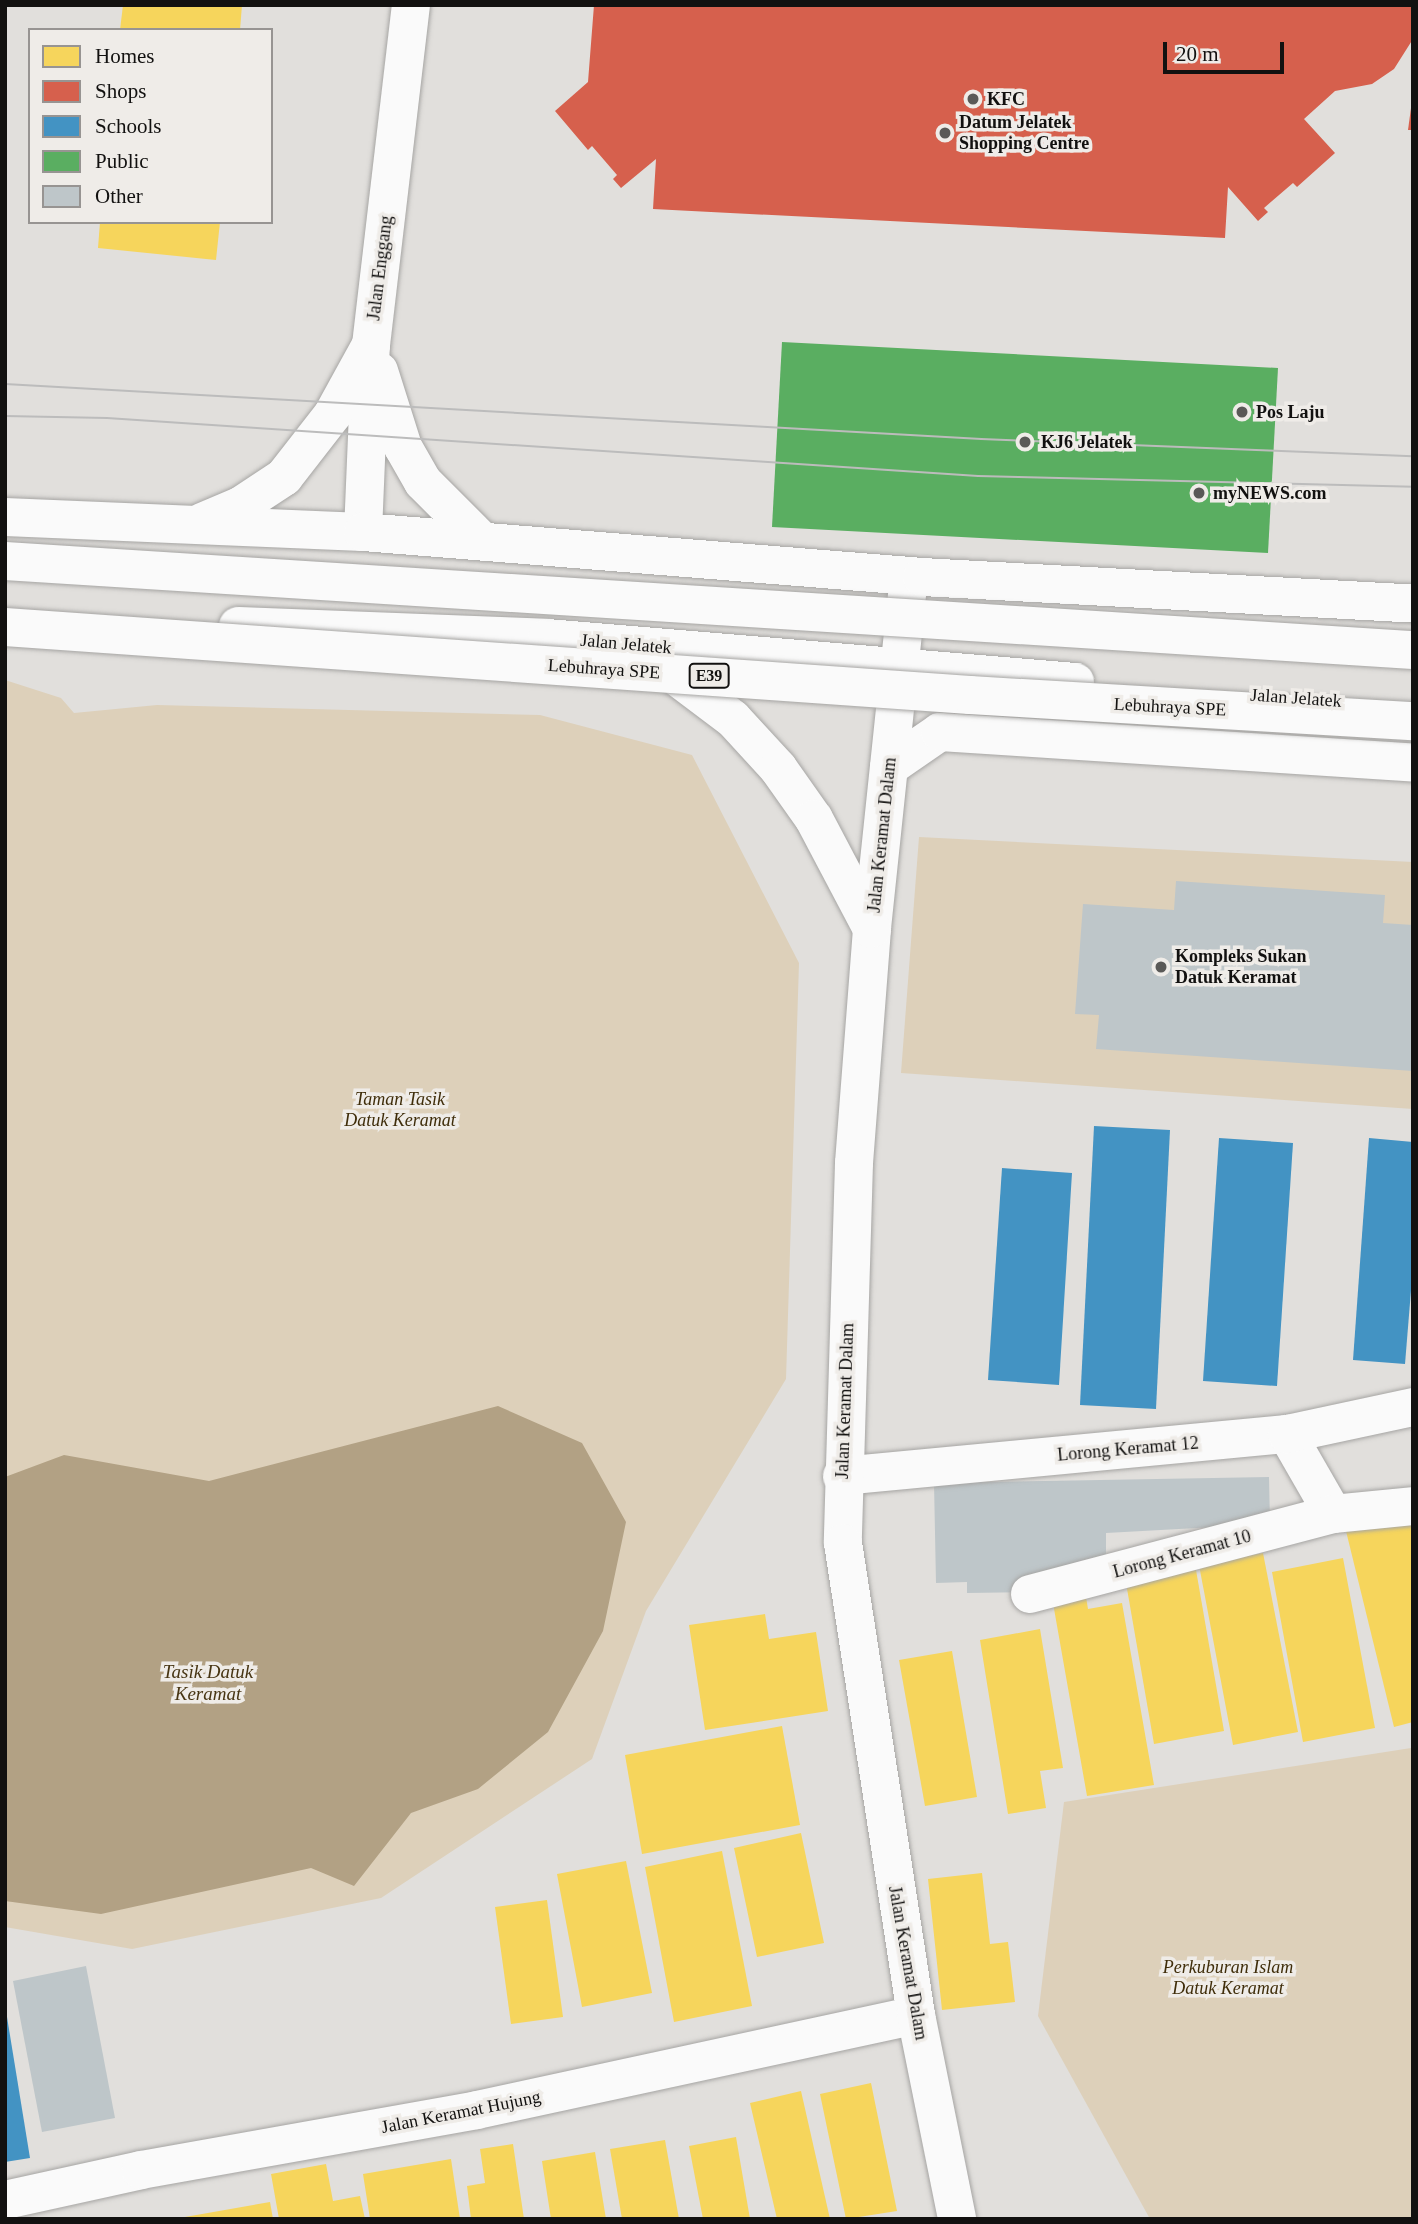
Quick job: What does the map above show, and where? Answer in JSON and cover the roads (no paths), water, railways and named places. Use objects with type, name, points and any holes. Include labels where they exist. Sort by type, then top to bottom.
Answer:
[{"type":"main road","name":"Jalan Enggang","points":[[411,5],[371,345],[363,532],[367,577],[381,599],[406,617],[444,635]]},
{"type":"main road","points":[[197,524],[240,506],[285,477],[333,414],[371,345]]},
{"type":"main road","points":[[371,345],[403,447],[424,482],[481,540]]},
{"type":"main road","points":[[5,517],[363,532],[909,576],[1413,604]]},
{"type":"main road","points":[[5,561],[1413,650]]},
{"type":"main road","name":"Jalan Keramat Dalam","points":[[909,576],[872,929],[854,1163],[842,1476],[849,1598],[916,2015],[957,2219]]},
{"type":"main road","points":[[1371,602],[1413,594]]},
{"type":"main road","name":"Jalan Jelatek","points":[[5,621],[629,643],[899,670],[1413,706]]},
{"type":"main road","name":"Lebuhraya SPE","points":[[5,627],[956,694],[1413,720]]},
{"type":"main road","points":[[629,643],[733,719],[778,768],[814,819],[872,929]]},
{"type":"main road","points":[[889,767],[940,732],[1413,763]]},
{"type":"main road","name":"Lorong Keramat 12","points":[[842,1476],[1287,1434],[1413,1407]]},
{"type":"main road","points":[[1287,1434],[1333,1514]]},
{"type":"main road","name":"Lorong Keramat 10","points":[[1030,1594],[1333,1514],[1413,1506]]},
{"type":"main road","name":"Jalan Keramat Hujung","points":[[5,2200],[141,2170],[477,2110],[916,2015]]},
{"type":"water","name":"Tasik Datuk Keramat","points":[[498,1406],[582,1443],[626,1522],[603,1631],[548,1732],[478,1789],[411,1813],[354,1886],[311,1868],[101,1914],[5,1901],[5,1477],[64,1455],[209,1481]]},
{"type":"tram line","points":[[5,384],[981,439],[1413,456]]},
{"type":"tram line","points":[[5,416],[107,418],[978,476],[1413,487]]},
{"type":"place","name":"KFC","points":[[973,99]]},
{"type":"place","name":"Datum Jelatek Shopping Centre","points":[[945,133]]},
{"type":"place","name":"Pos Laju","points":[[1242,412]]},
{"type":"place","name":"KJ6 Jelatek","points":[[1025,442]]},
{"type":"place","name":"myNEWS.com","points":[[1199,493]]},
{"type":"place","name":"Kompleks Sukan Datuk Keramat","points":[[1161,967]]},
{"type":"park label","name":"Taman Tasik Datuk Keramat","points":[[400,1110]]},
{"type":"park label","name":"Perkuburan Islam Datuk Keramat","points":[[1228,1978]]}]
